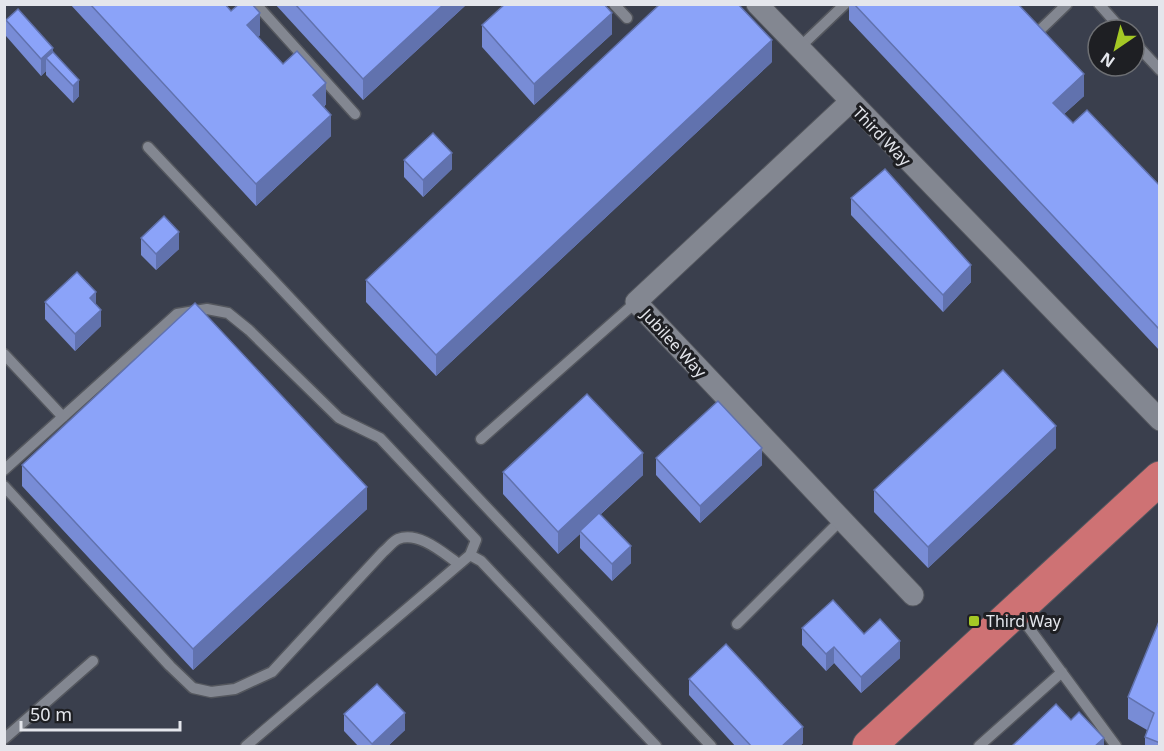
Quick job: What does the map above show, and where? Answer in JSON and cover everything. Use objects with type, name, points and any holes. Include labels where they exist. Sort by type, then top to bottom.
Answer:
[{"type":"highway","points":[[869,747],[1160,478]]},
{"type":"street","name":"Third Way","points":[[757,4],[849,103],[1160,420]]},
{"type":"street","name":"Jubilee Way","points":[[849,103],[636,302],[913,595]]},
{"type":"lane","points":[[256,4],[355,114]]},
{"type":"lane","points":[[614,4],[627,18]]},
{"type":"lane","points":[[798,48],[844,4]]},
{"type":"lane","points":[[1039,31],[1067,4]]},
{"type":"lane","points":[[1098,4],[1111,18]]},
{"type":"lane","points":[[1146,55],[1160,70]]},
{"type":"lane","points":[[148,147],[711,747]]},
{"type":"lane","points":[[481,439],[636,302]]},
{"type":"lane","points":[[4,470],[177,314],[207,309],[228,313],[249,330],[339,418],[380,438],[476,540],[470,555],[246,747]]},
{"type":"lane","points":[[4,354],[63,417]]},
{"type":"lane","points":[[4,486],[170,666],[193,688],[211,692],[236,689],[272,672],[383,552],[398,539],[415,538],[459,564]]},
{"type":"lane","points":[[738,624],[841,520]]},
{"type":"lane","points":[[470,555],[481,561],[656,747]]},
{"type":"lane","points":[[1016,611],[1116,747]]},
{"type":"lane","points":[[4,739],[93,661]]},
{"type":"lane","points":[[979,747],[1062,672]]},
{"type":"shaded area","points":[[5,5],[1159,5],[1159,746],[5,746]]},
{"type":"building","points":[[90,4],[225,4],[231,11],[239,4],[252,4],[260,13],[247,25],[283,64],[297,51],[326,83],[313,95],[331,115],[256,184]]},
{"type":"building","points":[[295,4],[444,4],[363,79]]},
{"type":"building","points":[[505,4],[604,4],[612,13],[534,84],[482,25]]},
{"type":"building","points":[[660,4],[738,4],[772,40],[436,355],[366,280]]},
{"type":"building","points":[[854,4],[1018,4],[1084,74],[1053,103],[1073,123],[1087,110],[1160,186],[1160,330]]},
{"type":"building","points":[[18,9],[53,48],[41,59],[6,20]]},
{"type":"building","points":[[53,52],[79,80],[73,86],[46,58]]},
{"type":"building","points":[[433,133],[452,153],[423,180],[404,160]]},
{"type":"building","points":[[885,169],[971,265],[943,295],[851,198]]},
{"type":"building","points":[[164,216],[179,232],[156,254],[141,238]]},
{"type":"building","points":[[77,272],[96,292],[90,298],[101,310],[75,334],[45,302]]},
{"type":"building","points":[[195,303],[367,487],[193,649],[22,465]]},
{"type":"building","points":[[1003,370],[1056,426],[928,547],[874,490]]},
{"type":"building","points":[[587,394],[643,453],[558,532],[503,472]]},
{"type":"building","points":[[718,401],[762,448],[700,506],[656,458]]},
{"type":"building","points":[[599,513],[631,546],[612,564],[580,531]]},
{"type":"building","points":[[833,600],[864,634],[880,619],[900,641],[861,677],[834,647],[826,654],[802,628]]},
{"type":"building","points":[[1160,619],[1160,743],[1145,737],[1154,713],[1128,697]]},
{"type":"building","points":[[726,644],[803,727],[781,747],[752,747],[689,679]]},
{"type":"building","points":[[377,684],[405,713],[372,744],[344,714]]},
{"type":"building","points":[[1056,704],[1071,720],[1079,712],[1104,738],[1094,747],[1011,747]]},
{"type":"place","name":"Third Way","points":[[974,621]]}]
